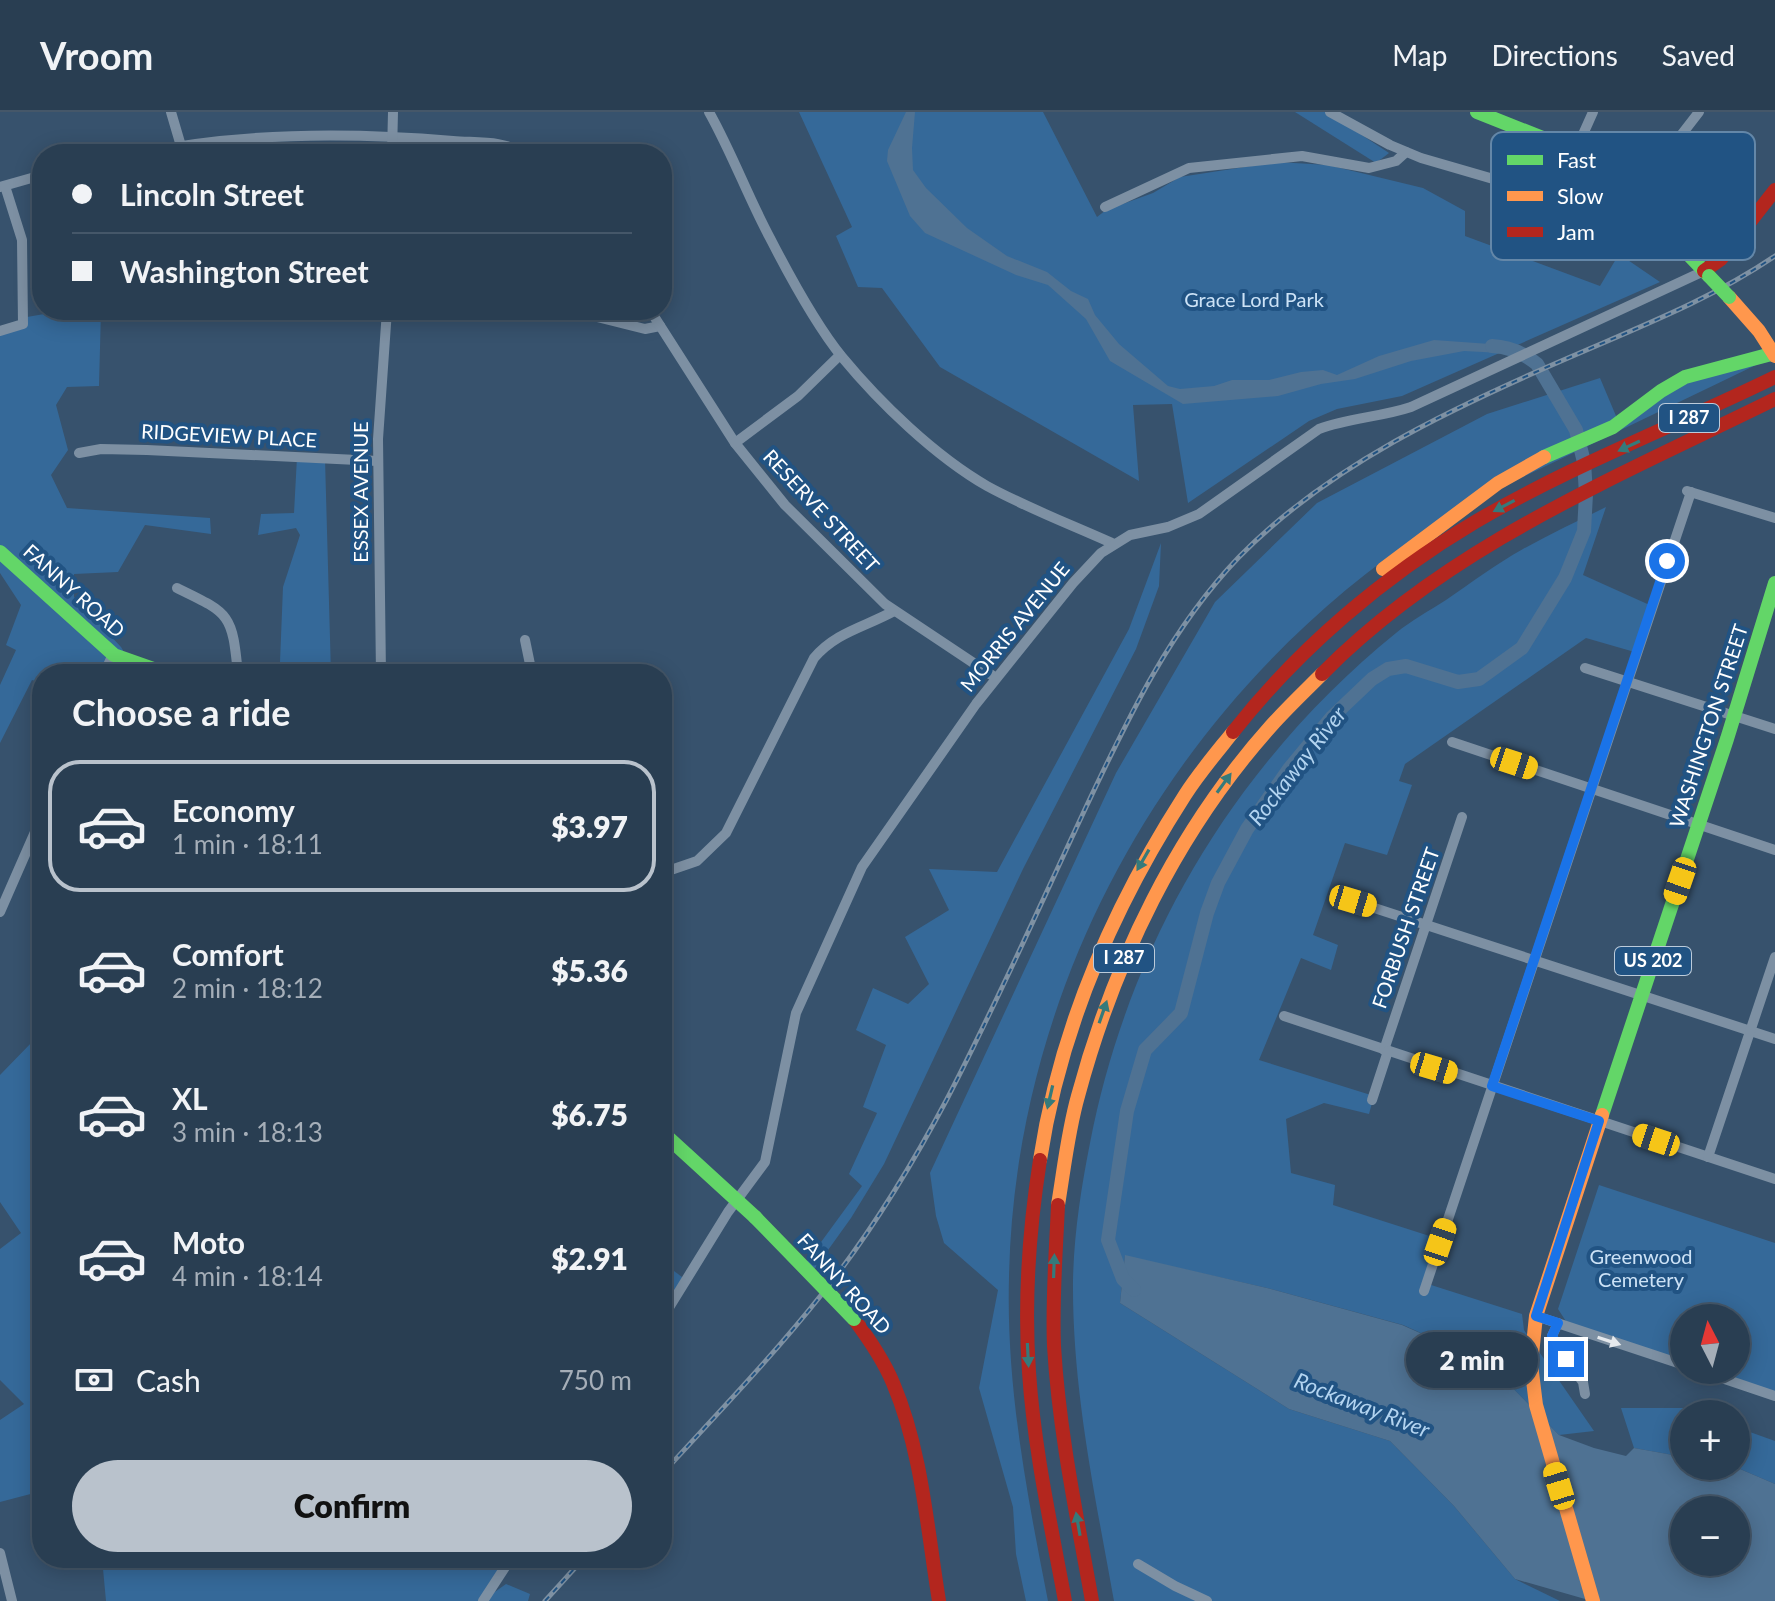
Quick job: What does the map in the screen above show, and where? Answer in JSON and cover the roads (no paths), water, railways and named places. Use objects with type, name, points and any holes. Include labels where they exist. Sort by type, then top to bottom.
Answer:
[{"type":"main road","points":[[1477,112],[1529,132]]},
{"type":"main road","points":[[1755,216],[1775,190]]},
{"type":"main road","points":[[1172,810],[1238,709],[1307,635],[1377,574],[1438,527],[1512,474],[1625,419],[1685,377],[1775,354],[1759,331],[1693,260]]},
{"type":"main road","points":[[1706,274],[1720,260]]},
{"type":"main road","name":"I 287","points":[[1065,1601],[1041,1464],[1029,1372],[1026,1278],[1033,1186],[1050,1094],[1087,975],[1126,890],[1172,810],[1209,758],[1268,687],[1348,612],[1410,564],[1462,530],[1574,472],[1775,377]]},
{"type":"main road","name":"I 287","points":[[1092,1601],[1057,1385],[1054,1248],[1060,1189],[1076,1101],[1093,1042],[1124,957],[1150,902],[1195,824],[1230,774],[1288,705],[1354,642],[1425,586],[1501,538],[1771,402]]},
{"type":"main road","name":"FANNY ROAD","points":[[0,552],[113,654],[140,664]]},
{"type":"main road","name":"WASHINGTON STREET","points":[[1593,1601],[1538,1417],[1532,1377],[1532,1338],[1536,1316],[1699,824],[1775,583]]},
{"type":"main road","name":"FANNY ROAD","points":[[672,1141],[755,1217],[854,1319],[879,1351],[903,1408],[939,1601]]},
{"type":"street","points":[[171,112],[180,144]]},
{"type":"street","points":[[393,112],[393,144]]},
{"type":"street","points":[[709,112],[740,169],[768,235],[840,355],[917,434],[986,485],[1114,544]]},
{"type":"street","points":[[1330,112],[1406,152],[1491,177]]},
{"type":"street","points":[[1584,132],[1593,112]]},
{"type":"street","points":[[1684,132],[1699,112]]},
{"type":"street","points":[[199,144],[253,138],[393,136],[504,144]]},
{"type":"street","points":[[1105,207],[1189,168],[1302,156],[1369,168],[1396,161],[1406,152]]},
{"type":"street","points":[[0,331],[23,324],[22,240],[2,186],[32,178]]},
{"type":"street","name":"MORRIS AVENUE","points":[[672,1301],[765,1162],[796,1013],[862,867],[883,833],[996,678],[1092,560],[1130,535],[1168,527],[1199,514],[1319,429],[1411,407],[1555,339],[1706,274]]},
{"type":"street","name":"ESSEX AVENUE","points":[[381,664],[378,461],[386,320]]},
{"type":"street","points":[[609,320],[645,329],[660,326]]},
{"type":"street","name":"RESERVE STREET","points":[[656,320],[735,443],[785,505],[835,557],[894,611],[996,678]]},
{"type":"street","points":[[735,443],[798,396],[840,355]]},
{"type":"street","name":"RIDGEVIEW PLACE","points":[[79,453],[101,449],[378,461]]},
{"type":"street","points":[[1424,1291],[1689,491],[1775,518]]},
{"type":"street","points":[[177,588],[217,607],[228,621],[234,636],[237,664]]},
{"type":"street","points":[[672,870],[697,861],[726,833],[814,658],[839,636],[894,611]]},
{"type":"street","points":[[525,640],[530,664]]},
{"type":"street","points":[[108,664],[113,654]]},
{"type":"street","points":[[1585,668],[1775,729]]},
{"type":"street","points":[[1452,742],[1775,850]]},
{"type":"street","name":"FORBUSH STREET","points":[[1372,1100],[1462,817]]},
{"type":"street","points":[[0,910],[32,838]]},
{"type":"street","points":[[1353,901],[1775,1039]]},
{"type":"street","points":[[1708,1157],[1775,957]]},
{"type":"street","points":[[1284,1016],[1775,1179]]},
{"type":"street","points":[[1536,1316],[1670,1360]]},
{"type":"street","points":[[1558,1323],[1553,1341],[1583,1382],[1585,1394]]},
{"type":"street","points":[[1739,1384],[1775,1396]]},
{"type":"street","points":[[0,1553],[12,1601]]},
{"type":"street","points":[[1138,1564],[1207,1601]]},
{"type":"street","points":[[483,1601],[504,1568]]},
{"type":"water","points":[[906,112],[915,112],[913,170],[926,188],[967,228],[1007,256],[1047,272],[1071,291],[1088,299],[1095,315],[1119,344],[1168,386],[1180,389],[1214,386],[1232,380],[1269,380],[1323,370],[1337,375],[1379,356],[1434,340],[1518,346],[1501,353],[1464,351],[1411,361],[1355,379],[1321,384],[1278,396],[1183,404],[1110,361],[1086,319],[1048,285],[1016,275],[925,233],[910,216],[887,161],[888,150]]},
{"type":"water","points":[[1125,1255],[1267,1288],[1402,1325],[1488,1363],[1559,1435],[1626,1456],[1634,1448],[1670,1454],[1670,1480],[1750,1480],[1750,1473],[1775,1484],[1775,1601],[1592,1601],[1515,1579],[1454,1506],[1390,1441],[1289,1409],[1120,1303]]},
{"type":"waterway","name":"Rockaway River","points":[[1134,1290],[1123,1279],[1108,1240],[1127,1111],[1145,1050],[1181,1013],[1207,913],[1218,883],[1247,829],[1289,769],[1332,717],[1372,679],[1388,669],[1406,666],[1458,682],[1479,679],[1522,648],[1565,578],[1584,531],[1584,462],[1576,430],[1537,364],[1516,351],[1492,346]]},
{"type":"railway","points":[[672,1463],[803,1317],[857,1248],[889,1200],[965,1063],[1135,706],[1192,614],[1239,557],[1274,524],[1312,495],[1393,442],[1480,397],[1700,299],[1775,256]]},
{"type":"railway","points":[[545,1601],[575,1568]]},
{"type":"park label","name":"Grace Lord Park","points":[[1254,300]]},
{"type":"park label","name":"Greenwood Cemetery","points":[[1641,1268]]}]
